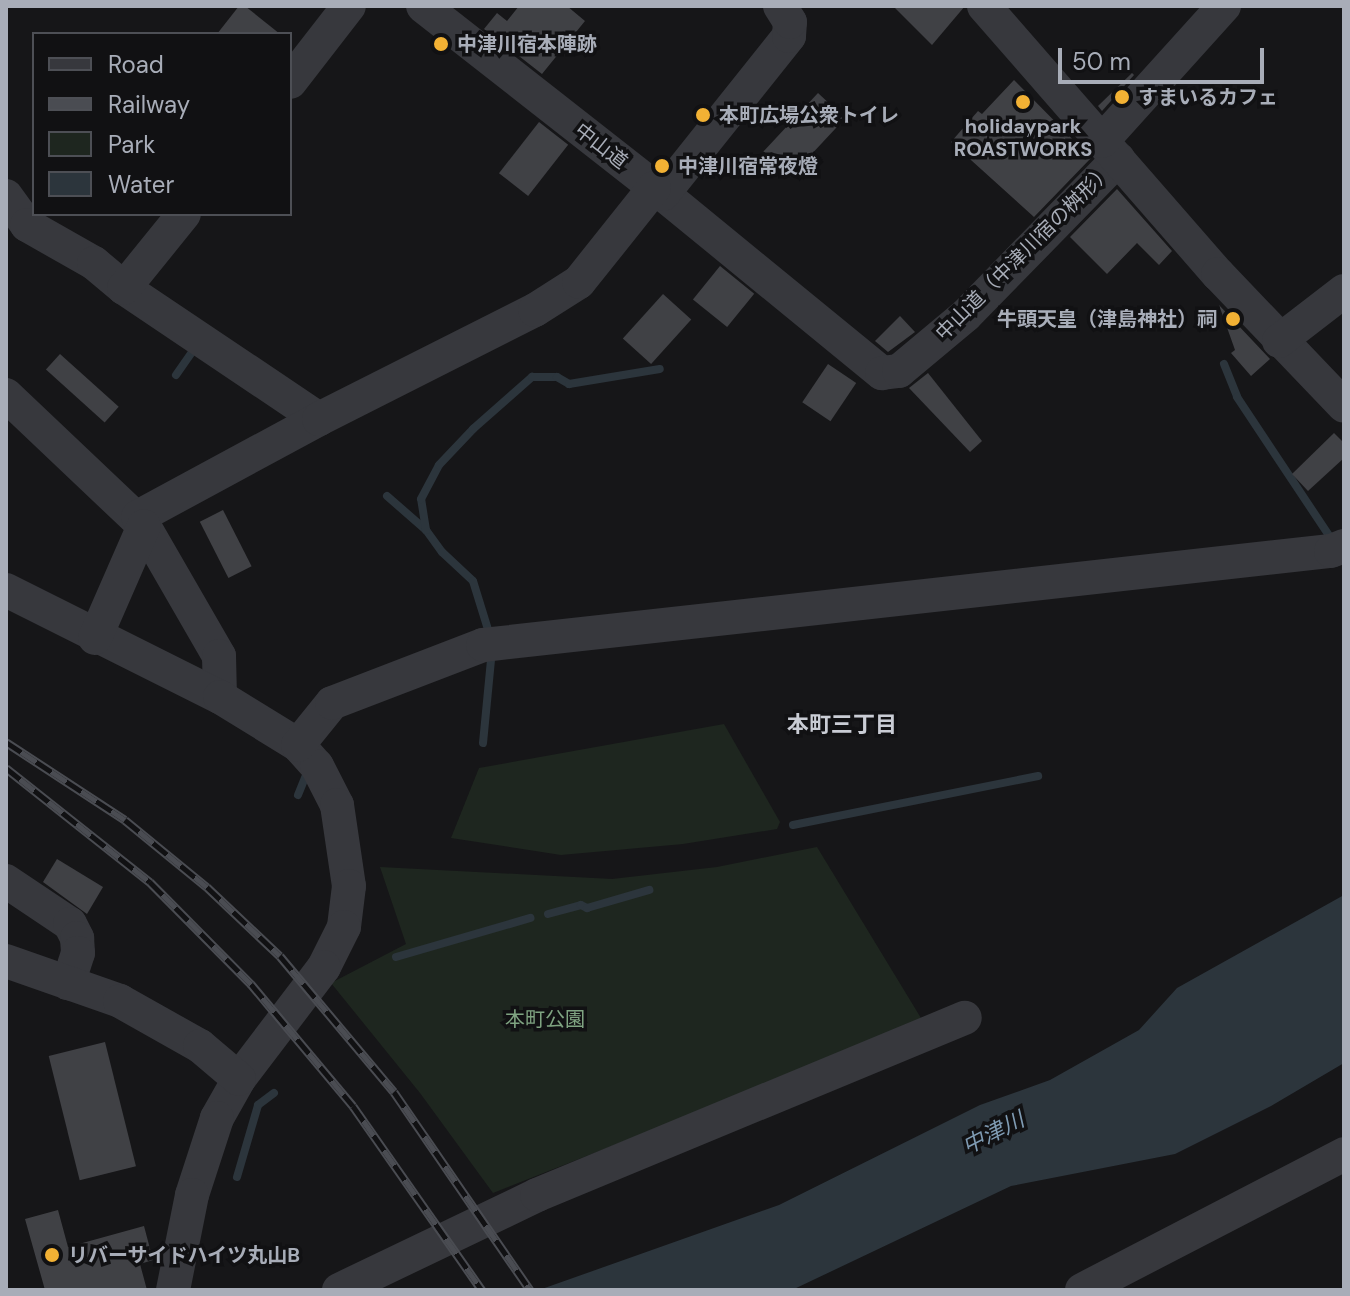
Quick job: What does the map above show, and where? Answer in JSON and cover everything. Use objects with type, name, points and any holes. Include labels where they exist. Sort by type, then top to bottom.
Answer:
[{"type":"street","points":[[292,79],[349,6]]},
{"type":"street","name":"中山道","points":[[423,6],[459,18],[659,191],[777,288]]},
{"type":"street","points":[[95,638],[141,522],[319,419],[475,338],[507,327],[579,282],[789,36],[790,22],[780,6]]},
{"type":"street","points":[[984,6],[1279,341],[1344,406]]},
{"type":"street","name":"中山道（中津川宿の桝形）","points":[[777,288],[882,373],[899,371],[966,315],[1110,150],[1224,6]]},
{"type":"street","points":[[6,196],[27,225],[94,263],[124,288],[319,419]]},
{"type":"street","points":[[124,288],[182,216]]},
{"type":"street","points":[[1279,341],[1344,291]]},
{"type":"street","points":[[6,395],[141,522],[219,656],[220,697]]},
{"type":"street","points":[[298,745],[332,703],[483,645],[1331,551],[1344,546]]},
{"type":"street","points":[[6,590],[95,638],[220,697],[298,745],[317,766],[337,805],[349,886],[344,927],[324,967],[239,1079],[217,1118],[192,1195],[173,1290]]},
{"type":"street","points":[[6,881],[70,924],[77,938],[78,953],[68,983]]},
{"type":"street","points":[[6,961],[120,1001],[200,1046],[239,1079]]},
{"type":"street","points":[[339,1290],[431,1249],[537,1195],[965,1018]]},
{"type":"street","points":[[1082,1290],[1344,1154]]},
{"type":"green space","points":[[724,724],[780,822],[777,829],[683,844],[561,855],[451,838],[479,768]]},
{"type":"green space","name":"本町公園","points":[[817,847],[924,1023],[493,1193],[420,1093],[331,983],[406,944],[380,867],[612,879],[717,867]]},
{"type":"water","name":"中津川","points":[[1344,895],[1344,1063],[1271,1106],[1175,1154],[1011,1186],[792,1290],[539,1290],[779,1205],[980,1105],[1050,1080],[1139,1030],[1177,988]]},
{"type":"building","points":[[239,6],[245,6],[278,32],[219,32]]},
{"type":"building","points":[[519,6],[567,6],[585,21],[542,74],[484,29],[497,13],[507,21]]},
{"type":"building","points":[[893,6],[965,6],[932,45]]},
{"type":"building","points":[[1132,73],[1134,75],[1102,111],[1098,106]]},
{"type":"building","points":[[1014,80],[1091,158],[1034,217],[951,142],[978,111],[982,114]]},
{"type":"building","points":[[818,93],[845,118],[791,177],[763,152]]},
{"type":"building","points":[[539,122],[568,145],[528,196],[499,173]]},
{"type":"building","points":[[1117,189],[1172,251],[1159,265],[1137,243],[1107,274],[1070,237]]},
{"type":"building","points":[[720,266],[754,294],[727,327],[693,299]]},
{"type":"building","points":[[663,294],[691,319],[651,364],[623,339]]},
{"type":"building","points":[[1219,305],[1270,359],[1251,376],[1231,353],[1235,350]]},
{"type":"building","points":[[900,316],[915,332],[888,352],[875,341]]},
{"type":"building","points":[[60,354],[119,407],[105,422],[46,370]]},
{"type":"building","points":[[828,364],[856,383],[830,421],[802,402]]},
{"type":"building","points":[[928,373],[982,441],[970,452],[909,388]]},
{"type":"building","points":[[1334,433],[1344,443],[1344,458],[1308,491],[1292,474]]},
{"type":"building","points":[[223,510],[252,566],[228,578],[200,522]]},
{"type":"building","points":[[57,859],[103,887],[87,914],[43,882]]},
{"type":"building","points":[[105,1042],[136,1166],[80,1180],[49,1056]]},
{"type":"building","points":[[58,1210],[68,1247],[144,1226],[153,1260],[140,1264],[147,1290],[45,1290],[25,1219]]},
{"type":"waterway","points":[[176,375],[196,346]]},
{"type":"waterway","points":[[1224,364],[1237,397],[1332,540]]},
{"type":"waterway","points":[[426,530],[421,499],[439,465],[473,429],[532,377],[557,377],[569,384],[660,369]]},
{"type":"waterway","points":[[387,496],[426,530],[442,552],[473,581],[490,636]]},
{"type":"waterway","points":[[483,743],[491,660]]},
{"type":"waterway","points":[[298,795],[308,770]]},
{"type":"waterway","points":[[793,825],[1038,776]]},
{"type":"waterway","points":[[548,914],[581,905],[587,908],[649,890]]},
{"type":"waterway","points":[[396,957],[530,918]]},
{"type":"waterway","points":[[237,1177],[258,1105],[274,1093]]},
{"type":"railway","points":[[6,742],[125,820],[207,887],[280,956],[394,1092],[530,1290]]},
{"type":"railway","points":[[6,768],[150,882],[251,984],[353,1106],[482,1290]]},
{"type":"place","name":"中津川宿本陣跡","points":[[441,44]]},
{"type":"place","name":"すまいるカフェ","points":[[1122,97]]},
{"type":"place","name":"holidaypark ROASTWORKS","points":[[1023,102]]},
{"type":"place","name":"本町広場公衆トイレ","points":[[703,115]]},
{"type":"place","name":"中津川宿常夜燈","points":[[662,166]]},
{"type":"place","name":"牛頭天皇（津島神社）祠","points":[[1233,319]]},
{"type":"place","name":"リバーサイドハイツ丸山B","points":[[52,1255]]},
{"type":"district","name":"本町三丁目","points":[[842,725]]}]
